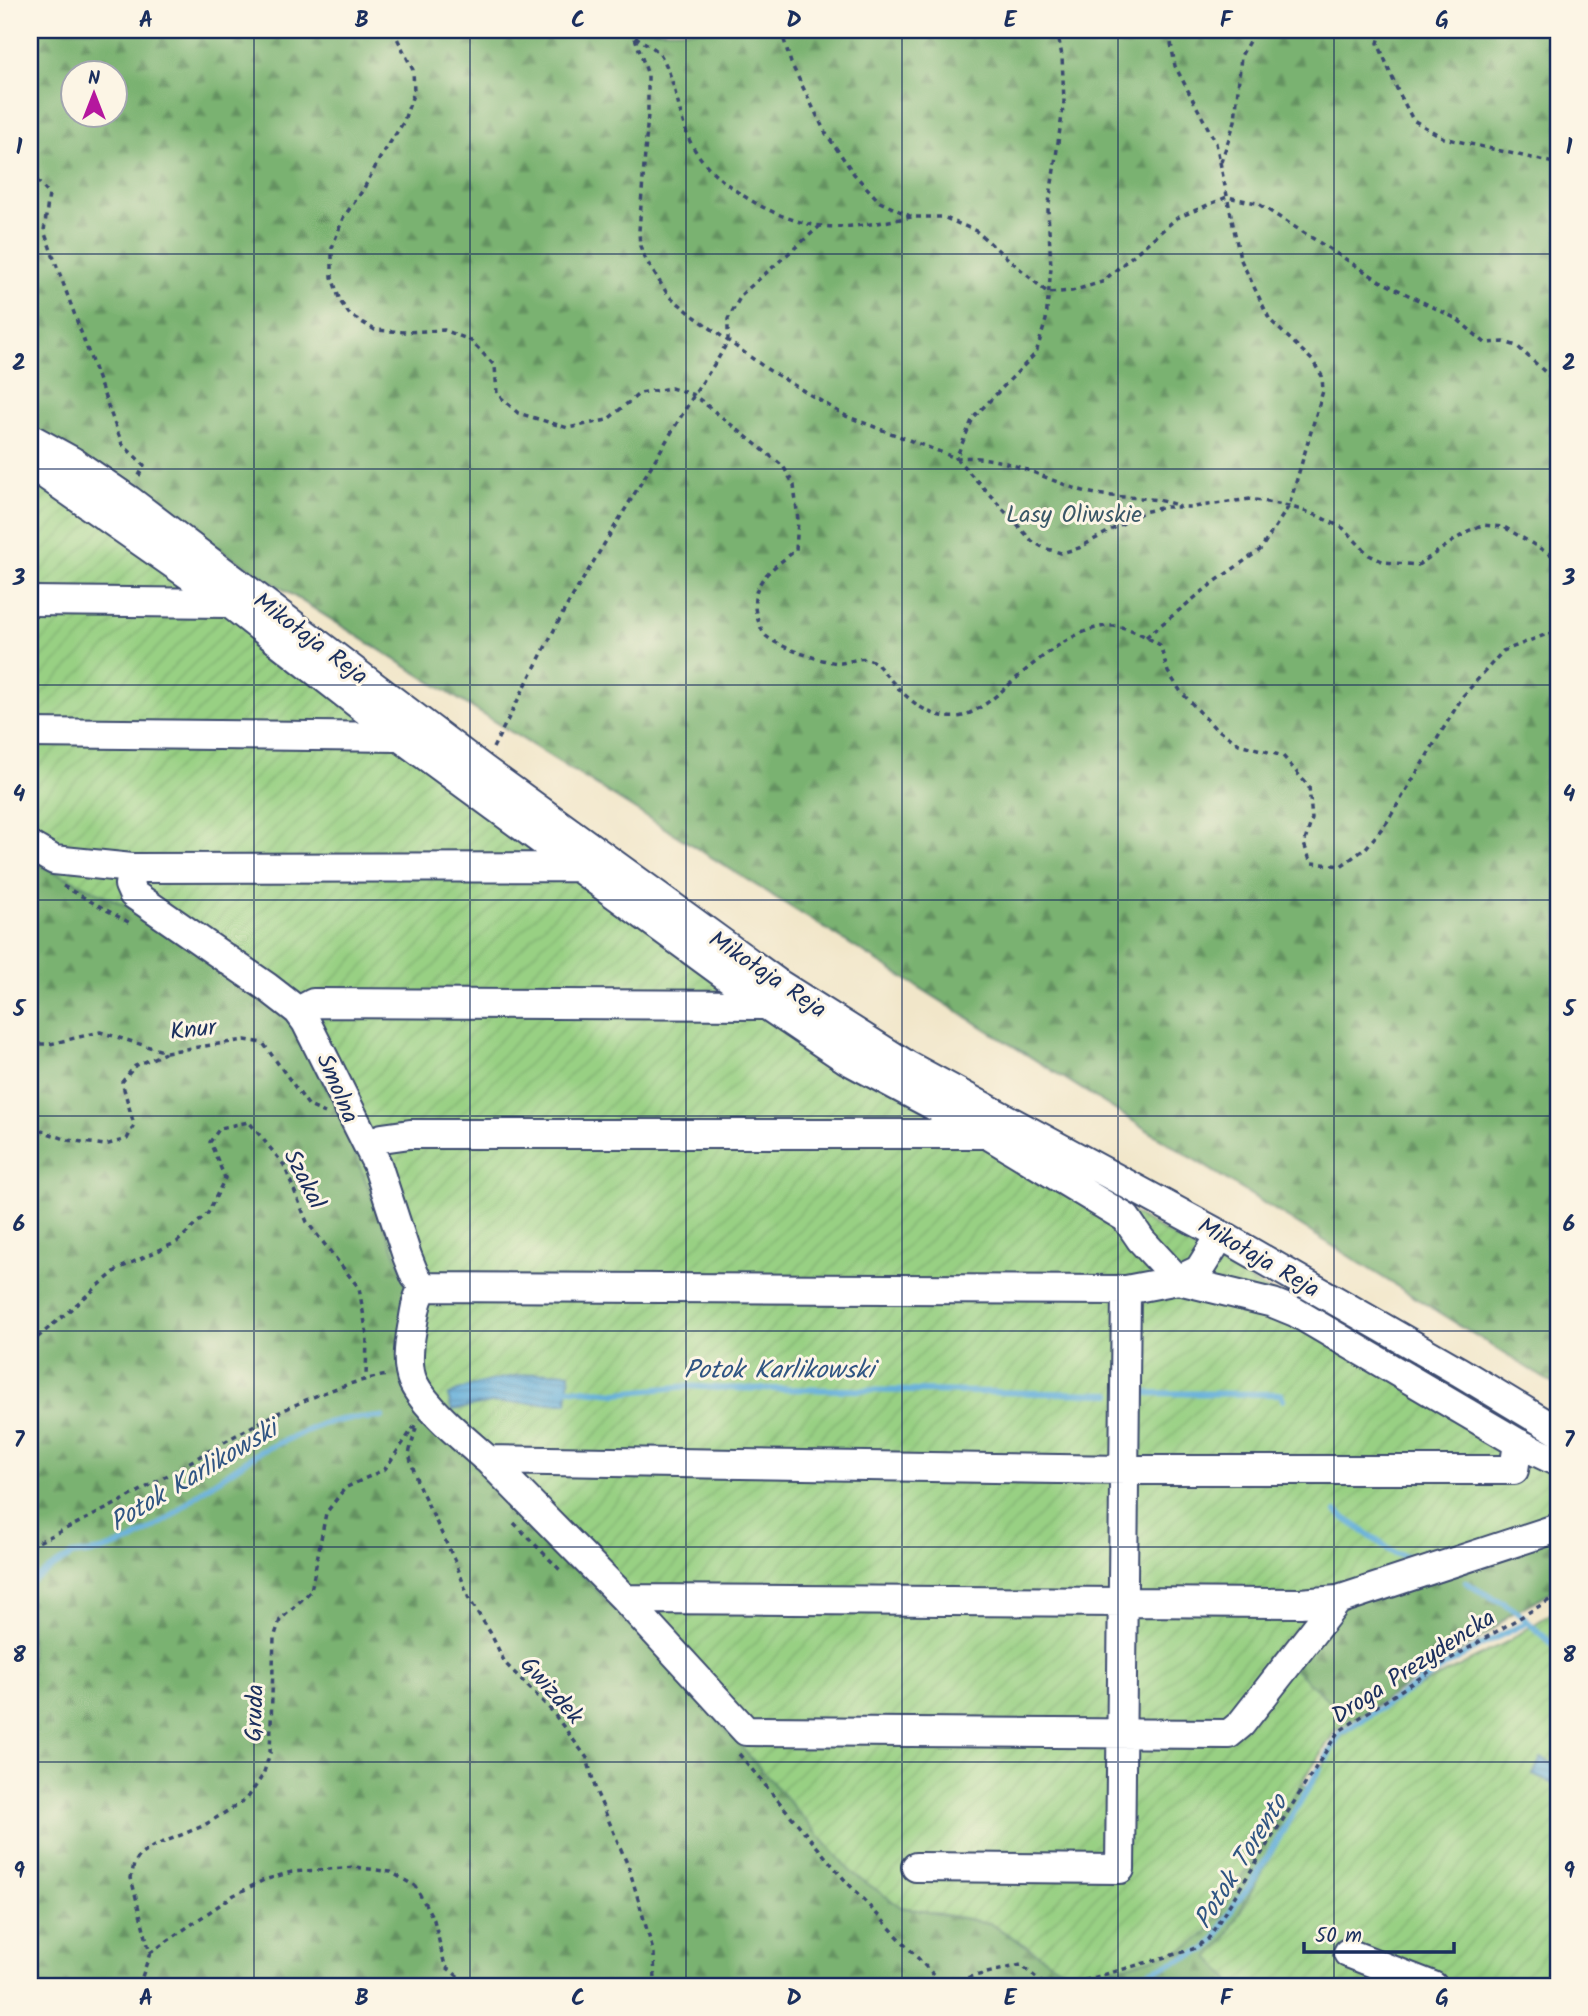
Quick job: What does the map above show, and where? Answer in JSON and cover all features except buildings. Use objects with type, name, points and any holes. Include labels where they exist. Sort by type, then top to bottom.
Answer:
[{"type":"street","name":"Mikołaja Reja","points":[[30,438],[72,461],[129,500],[483,769],[745,961],[907,1065],[1221,1235],[1558,1431]]},
{"type":"street","points":[[30,464],[229,603],[400,737],[766,1005],[846,1059],[987,1134],[1126,1218],[1141,1240],[1178,1280],[1273,1303],[1295,1312],[1518,1443],[1558,1462]]},
{"type":"street","points":[[30,601],[229,603]]},
{"type":"street","points":[[30,733],[400,737]]},
{"type":"street","points":[[30,846],[54,860],[132,869],[577,867]]},
{"type":"street","points":[[132,869],[129,885],[133,894],[298,1011],[377,1164],[407,1256],[415,1276],[424,1287]]},
{"type":"street","points":[[298,1011],[313,1003],[766,1005]]},
{"type":"street","points":[[368,1145],[382,1138],[410,1134],[987,1134]]},
{"type":"street","points":[[424,1287],[1126,1290],[1178,1280],[1199,1270],[1221,1235]]},
{"type":"street","points":[[424,1287],[418,1296],[410,1340],[409,1364],[414,1382],[440,1417],[488,1460],[625,1599],[746,1731],[1229,1734],[1241,1724],[1338,1600]]},
{"type":"street","points":[[916,1867],[1120,1869],[1126,1290]]},
{"type":"street","points":[[488,1460],[1126,1470],[1514,1471],[1518,1443]]},
{"type":"street","points":[[625,1599],[1300,1603],[1338,1600],[1558,1528]]},
{"type":"street","points":[[1348,1953],[1433,1986]]},
{"type":"path","points":[[393,30],[413,70],[414,92],[403,123],[343,218],[332,248],[332,277],[340,302],[351,315],[375,330],[444,330],[471,340],[495,366],[497,394],[518,413],[568,428],[607,420],[640,393],[671,388],[694,395],[783,466],[794,485],[798,520],[796,550],[759,583],[752,600],[758,621],[767,636],[810,657],[841,663],[864,658],[876,663],[905,696],[926,711],[959,717],[990,702],[1066,639],[1093,629],[1119,626],[1160,645],[1168,672],[1181,692],[1214,727],[1238,744],[1283,756],[1309,787],[1312,820],[1304,844],[1311,863],[1341,866],[1366,848],[1387,822],[1463,696],[1503,651],[1547,634],[1558,633]]},
{"type":"path","points":[[628,30],[635,38],[658,52],[672,85],[688,139],[705,163],[733,190],[772,212],[820,226],[862,226],[912,217],[943,217],[976,231],[1048,293],[1072,291],[1102,282],[1177,218],[1227,197],[1257,203],[1380,281],[1457,319],[1485,343],[1503,342],[1517,346],[1558,384]]},
{"type":"path","points":[[780,30],[791,63],[825,132],[854,174],[880,202],[912,217]]},
{"type":"path","points":[[956,458],[973,418],[1036,353],[1046,320],[1051,268],[1048,210],[1064,102],[1062,56],[1057,30]]},
{"type":"path","points":[[1138,30],[1170,37]]},
{"type":"path","points":[[1146,637],[1213,583],[1260,550],[1289,506],[1323,391],[1322,376],[1312,360],[1270,320],[1240,258],[1216,143],[1175,66],[1171,30]]},
{"type":"path","points":[[1220,164],[1235,121],[1241,56],[1255,30]]},
{"type":"path","points":[[1382,30],[1378,43],[1413,120],[1444,138],[1558,164]]},
{"type":"path","points":[[635,38],[648,75],[640,246],[667,295],[767,369],[846,416],[956,458],[996,459],[1087,492],[1163,499],[1182,507]]},
{"type":"path","points":[[30,173],[49,194],[44,231],[122,444],[144,465],[129,500]]},
{"type":"path","points":[[483,769],[565,609],[728,341],[728,319],[741,294],[820,226]]},
{"type":"path","points":[[956,458],[1032,541],[1061,553],[1079,548],[1143,512],[1165,507],[1250,499],[1289,506],[1316,515],[1343,528],[1369,555],[1384,562],[1418,565],[1482,525],[1504,527],[1558,559]]},
{"type":"path","points":[[56,883],[139,928]]},
{"type":"path","name":"Knur","points":[[30,1044],[50,1044],[100,1032],[166,1052],[244,1041],[262,1043],[309,1106],[330,1115]]},
{"type":"path","points":[[30,1127],[68,1140],[106,1145],[127,1139],[134,1125],[122,1082],[135,1066],[166,1052]]},
{"type":"path","name":"Smolna","points":[[325,1104],[330,1115]]},
{"type":"path","name":"Szakal","points":[[30,1344],[118,1269],[177,1242],[208,1213],[225,1178],[210,1142],[220,1128],[249,1122],[284,1166],[307,1222],[359,1288],[367,1335],[366,1378]]},
{"type":"path","points":[[30,1546],[151,1485],[295,1404],[366,1378],[392,1374]]},
{"type":"path","name":"Gruda","points":[[150,1954],[131,1878],[134,1864],[140,1855],[154,1846],[203,1826],[247,1799],[263,1775],[270,1753],[274,1638],[280,1620],[311,1591],[326,1513],[345,1488],[384,1469],[417,1422]]},
{"type":"path","name":"Gwizdek","points":[[417,1422],[409,1454],[418,1484],[456,1563],[469,1599],[505,1663],[551,1710],[587,1758],[596,1791],[629,1868],[654,1954],[655,1982],[652,1986]]},
{"type":"path","name":"Droga Prezydencka","points":[[1065,1986],[1193,1949],[1208,1939],[1338,1732],[1435,1668],[1558,1595]]},
{"type":"path","points":[[139,1986],[150,1954],[234,1895],[264,1880],[292,1872],[355,1867],[391,1872],[415,1886],[434,1920],[445,1966],[470,1986]]},
{"type":"path","points":[[963,1986],[966,1978],[1021,1965],[1045,1986]]},
{"type":"green space","name":"Lasy Oliwskie","points":[[30,30],[1558,30],[1558,1387],[30,431]]},
{"type":"green space","points":[[30,462],[815,1028],[1208,1257],[1558,1452],[1558,1534],[1343,1604],[1293,1668],[1351,1721],[1335,1731],[1207,1932],[1190,1946],[1173,1953],[1076,1978],[990,1923],[901,1907],[851,1872],[677,1674],[437,1424],[403,1379],[405,1277],[344,1127],[298,1028],[167,925],[30,860]]},
{"type":"green space","points":[[30,860],[167,925],[298,1028],[344,1127],[405,1277],[437,1424],[901,1907],[990,1923],[1042,1956],[1285,1809],[1302,1783],[1308,1788],[1225,1939],[1210,1956],[1315,1986],[30,1986]]},
{"type":"green space","points":[[1558,1534],[1558,1588],[1508,1616],[1494,1629],[1351,1721],[1292,1668],[1343,1604]]},
{"type":"green space","points":[[1558,1609],[1558,1986],[1231,1986],[1209,1957],[1225,1939],[1308,1788],[1341,1736],[1407,1693],[1507,1642]]},
{"type":"water","points":[[570,1373],[567,1403],[491,1403],[452,1410],[448,1396],[474,1385],[508,1377]]},
{"type":"water","points":[[1541,1758],[1558,1766],[1558,1786],[1533,1775]]},
{"type":"waterway","name":"Potok Karlikowski","points":[[561,1388],[617,1393],[689,1386],[1111,1394]]},
{"type":"waterway","name":"Potok Karlikowski","points":[[1133,1393],[1281,1394],[1283,1399]]},
{"type":"waterway","name":"Potok Karlikowski","points":[[30,1582],[72,1555],[101,1551],[133,1540],[168,1519],[203,1490],[259,1452],[322,1424],[346,1419],[382,1417]]},
{"type":"waterway","name":"Potok Karlikowski","points":[[1336,1512],[1394,1553],[1421,1562]]},
{"type":"waterway","name":"Potok Karlikowski","points":[[1466,1582],[1516,1611],[1558,1647]]},
{"type":"waterway","name":"Potok Torento","points":[[1326,1759],[1340,1734],[1447,1665],[1528,1622]]},
{"type":"waterway","name":"Potok Torento","points":[[1100,1986],[1144,1974],[1207,1949],[1217,1937],[1233,1907],[1252,1883],[1320,1768]]}]
